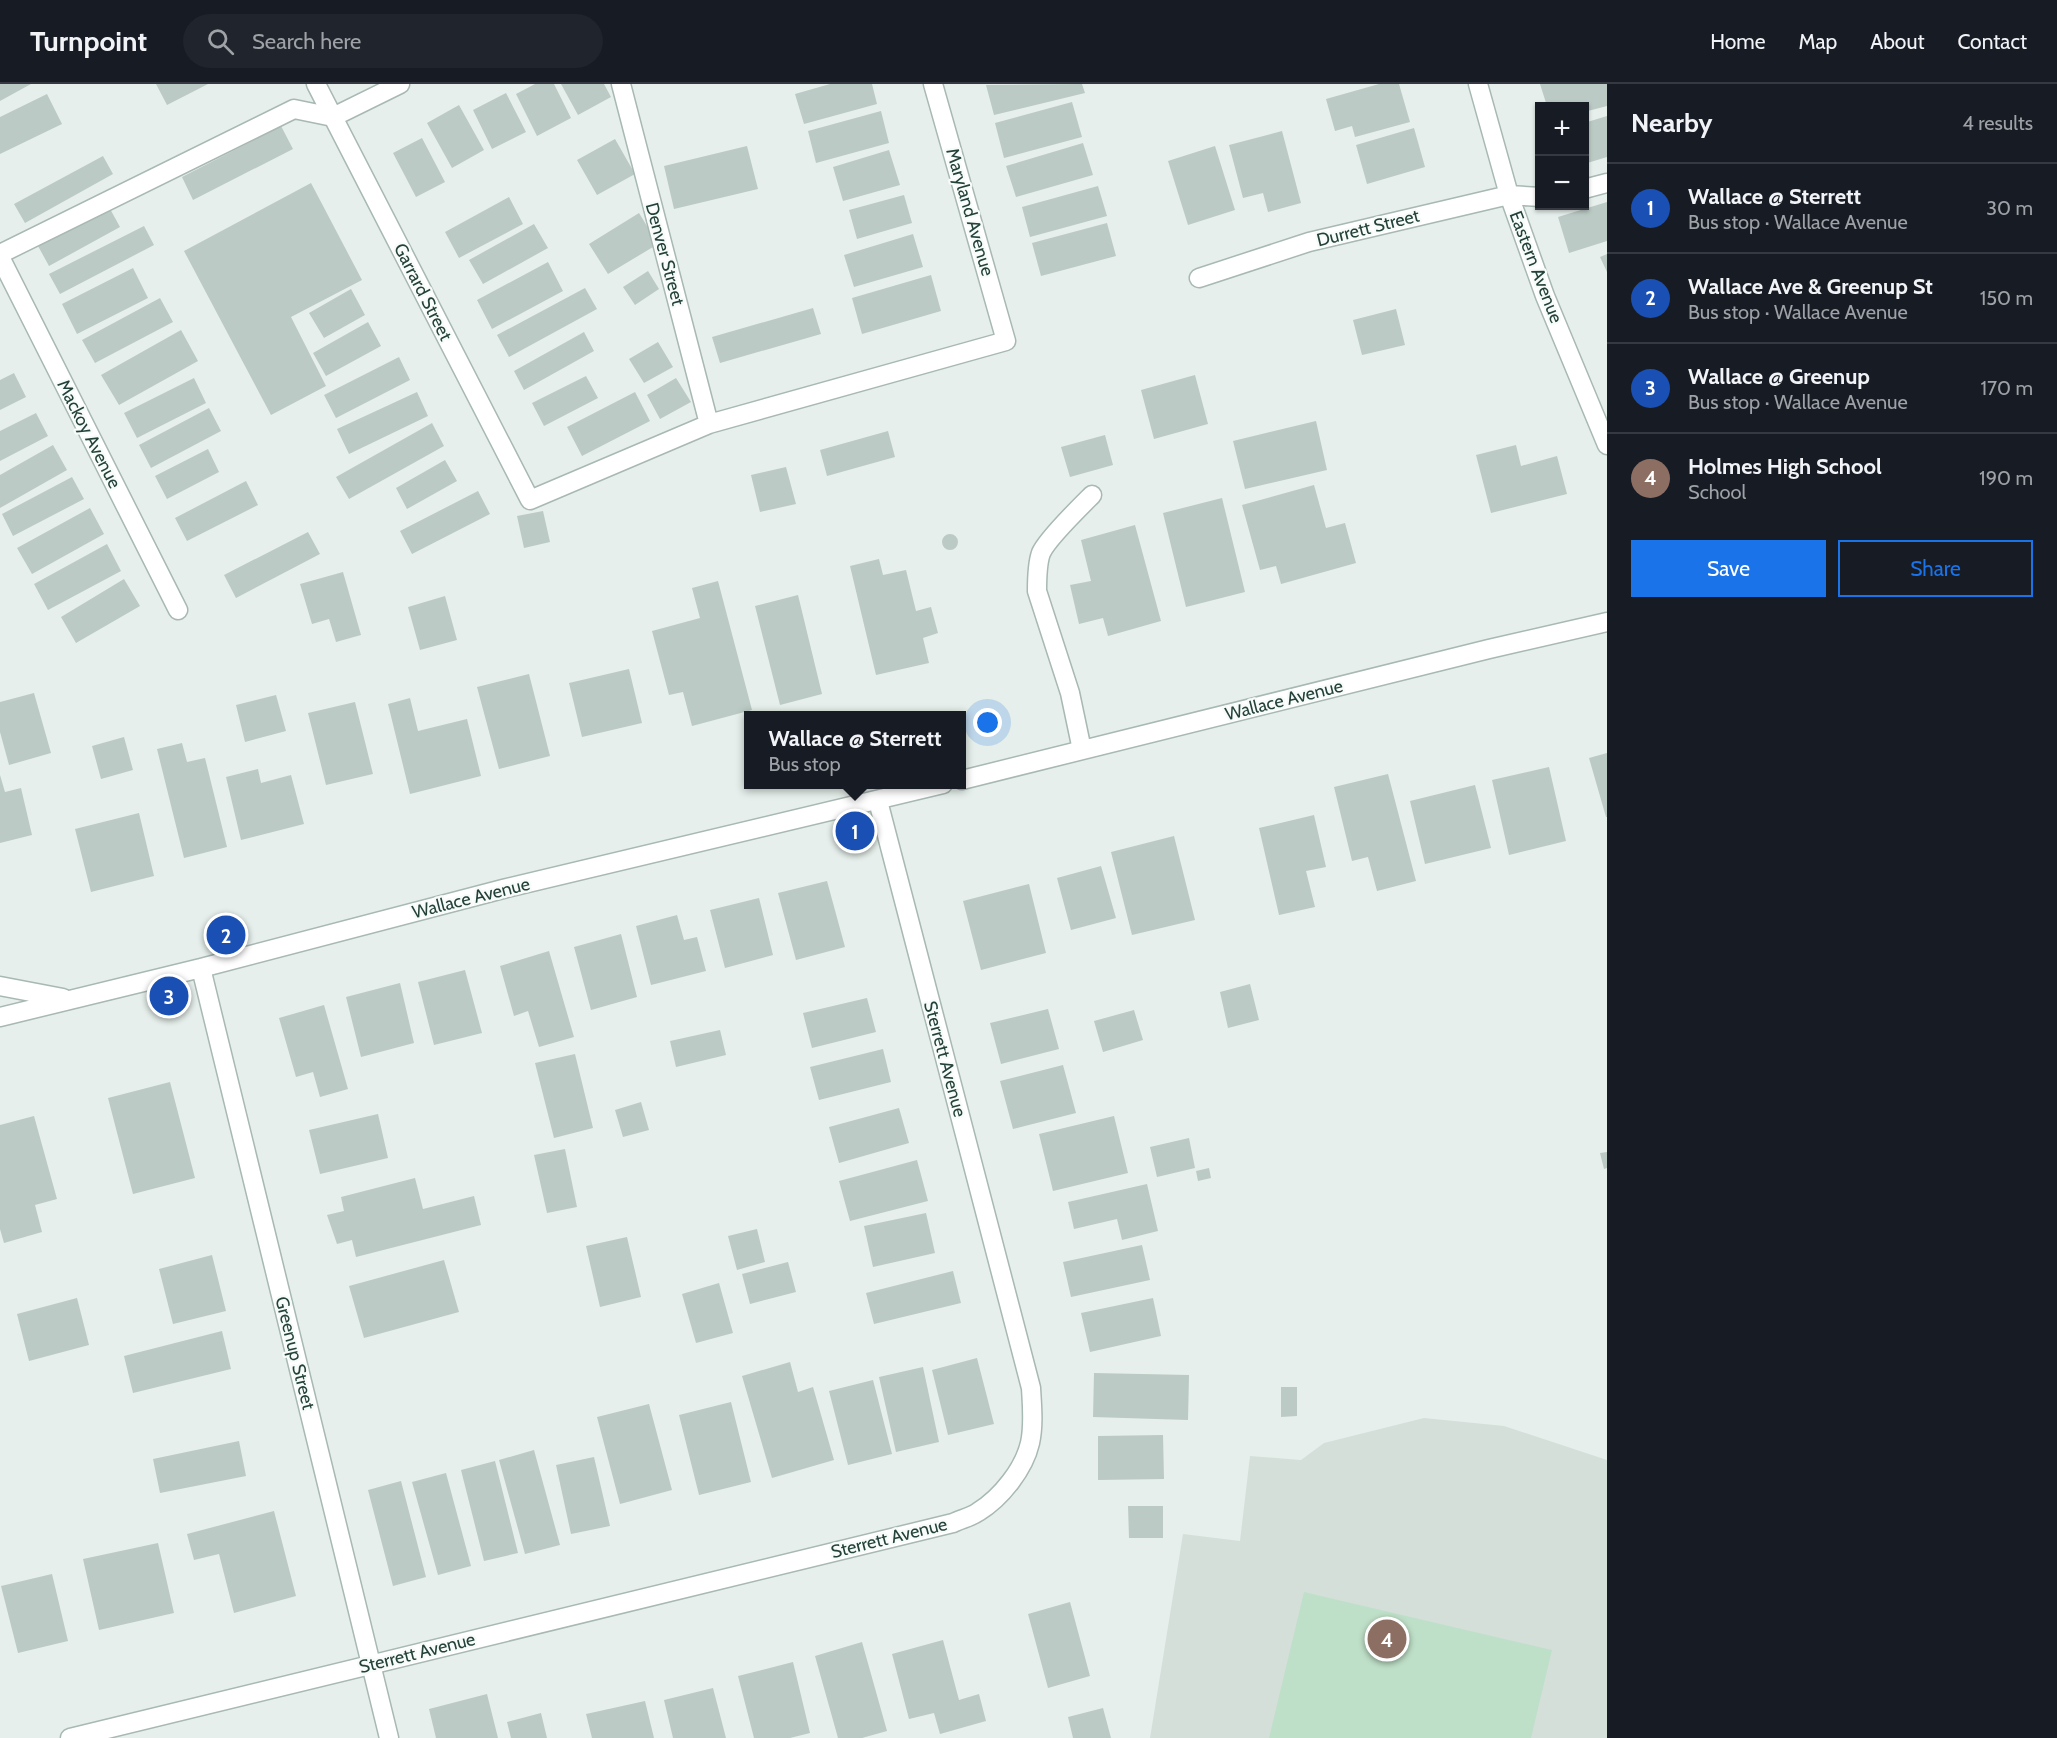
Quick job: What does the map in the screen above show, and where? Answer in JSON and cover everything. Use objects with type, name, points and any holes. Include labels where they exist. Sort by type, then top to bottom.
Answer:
[{"type":"street","name":"Garrard Street","points":[[316,84],[530,500],[709,424]]},
{"type":"street","points":[[0,255],[294,109],[333,117],[400,84]]},
{"type":"street","name":"Denver Street","points":[[621,84],[709,424]]},
{"type":"street","name":"Maryland Avenue","points":[[709,424],[1006,341],[933,84]]},
{"type":"street","name":"Eastern Avenue","points":[[1478,84],[1509,195],[1545,296],[1607,445]]},
{"type":"street","points":[[1589,188],[1607,183]]},
{"type":"street","name":"Durrett Street","points":[[1199,278],[1309,242],[1509,195],[1535,197]]},
{"type":"street","name":"Mackoy Avenue","points":[[0,255],[178,610]]},
{"type":"street","points":[[1082,750],[1070,693],[1037,591],[1037,576],[1041,552],[1092,495]]},
{"type":"street","name":"Wallace Avenue","points":[[966,779],[1489,649],[1607,622]]},
{"type":"street","name":"Wallace Avenue","points":[[0,1017],[201,968],[503,888],[924,789]]},
{"type":"street","name":"Sterrett Avenue","points":[[70,1738],[953,1523],[977,1513],[992,1502],[1017,1473],[1030,1444],[1033,1418],[1032,1388],[878,801]]},
{"type":"street","name":"Greenup Street","points":[[201,968],[389,1738]]},
{"type":"street","points":[[0,986],[70,1000]]},
{"type":"shaded area","points":[[1424,1418],[1504,1426],[1607,1460],[1607,1738],[1150,1738],[1183,1534],[1240,1541],[1250,1456],[1301,1460],[1324,1443]]},
{"type":"green space","points":[[1304,1592],[1552,1650],[1531,1738],[1269,1738]]},
{"type":"building","points":[[0,84],[31,84],[0,101]]},
{"type":"building","points":[[156,84],[208,84],[167,105]]},
{"type":"building","points":[[535,84],[554,84],[571,118],[537,136],[516,94]]},
{"type":"building","points":[[561,84],[604,84],[611,97],[578,115]]},
{"type":"building","points":[[830,84],[872,84],[877,104],[804,124],[795,94]]},
{"type":"building","points":[[1082,84],[1085,93],[994,115],[986,85]]},
{"type":"building","points":[[1379,84],[1399,84],[1410,122],[1355,137],[1352,126],[1335,131],[1326,99]]},
{"type":"building","points":[[1540,84],[1607,84],[1607,106],[1589,111],[1589,102],[1546,102]]},
{"type":"building","points":[[506,93],[526,132],[492,149],[473,110]]},
{"type":"building","points":[[47,94],[62,124],[0,154],[0,117]]},
{"type":"building","points":[[1072,102],[1082,137],[1004,158],[995,123]]},
{"type":"building","points":[[459,105],[484,150],[452,168],[427,123]]},
{"type":"building","points":[[881,111],[889,143],[816,163],[808,131]]},
{"type":"building","points":[[1607,116],[1607,157],[1589,162],[1589,156],[1589,121]]},
{"type":"building","points":[[281,126],[293,149],[193,200],[182,177]]},
{"type":"building","points":[[1414,128],[1425,167],[1367,184],[1356,145]]},
{"type":"building","points":[[1282,131],[1301,203],[1268,212],[1263,193],[1243,198],[1229,145]]},
{"type":"building","points":[[422,138],[445,182],[416,197],[393,153]]},
{"type":"building","points":[[615,139],[635,174],[597,195],[577,160]]},
{"type":"building","points":[[1083,143],[1093,175],[1016,197],[1006,166]]},
{"type":"building","points":[[747,146],[758,189],[674,209],[664,166]]},
{"type":"building","points":[[1215,146],[1235,210],[1188,225],[1168,161]]},
{"type":"building","points":[[889,150],[900,185],[843,201],[833,167]]},
{"type":"building","points":[[103,156],[113,174],[25,223],[14,204]]},
{"type":"building","points":[[311,183],[362,280],[291,317],[326,386],[271,415],[184,251]]},
{"type":"building","points":[[1098,186],[1107,216],[1030,237],[1022,207]]},
{"type":"building","points":[[904,195],[912,223],[857,239],[849,210]]},
{"type":"building","points":[[509,197],[523,224],[459,258],[445,232]]},
{"type":"building","points":[[1607,202],[1607,241],[1569,253],[1558,217],[1589,210],[1589,208]]},
{"type":"building","points":[[109,207],[120,227],[49,266],[38,246]]},
{"type":"building","points":[[639,213],[658,244],[608,274],[589,244]]},
{"type":"building","points":[[1107,223],[1116,256],[1041,276],[1032,243]]},
{"type":"building","points":[[534,224],[548,248],[483,284],[469,260]]},
{"type":"building","points":[[144,226],[154,245],[60,294],[49,274]]},
{"type":"building","points":[[913,234],[923,267],[854,287],[844,255]]},
{"type":"building","points":[[1607,254],[1607,272],[1600,257]]},
{"type":"building","points":[[548,262],[563,291],[492,329],[477,300]]},
{"type":"building","points":[[133,268],[148,298],[77,334],[62,304]]},
{"type":"building","points":[[648,271],[659,289],[635,305],[623,287]]},
{"type":"building","points":[[931,275],[941,311],[862,334],[852,298]]},
{"type":"building","points":[[585,288],[597,309],[509,357],[497,335]]},
{"type":"building","points":[[351,289],[365,315],[324,338],[309,313]]},
{"type":"building","points":[[160,298],[173,322],[95,363],[82,340]]},
{"type":"building","points":[[813,308],[821,334],[720,363],[712,337]]},
{"type":"building","points":[[1396,309],[1405,345],[1362,355],[1353,320]]},
{"type":"building","points":[[368,322],[381,346],[326,376],[313,353]]},
{"type":"building","points":[[181,330],[198,361],[119,405],[101,375]]},
{"type":"building","points":[[584,332],[594,351],[524,390],[514,371]]},
{"type":"building","points":[[658,342],[673,367],[644,383],[629,359]]},
{"type":"building","points":[[399,357],[410,380],[336,418],[324,395]]},
{"type":"building","points":[[14,373],[26,397],[0,410],[0,380]]},
{"type":"building","points":[[1195,375],[1208,424],[1154,439],[1141,390]]},
{"type":"building","points":[[586,376],[598,398],[544,426],[532,403]]},
{"type":"building","points":[[194,378],[206,403],[137,438],[124,413]]},
{"type":"building","points":[[676,378],[691,402],[660,419],[647,395]]},
{"type":"building","points":[[417,392],[428,416],[349,454],[337,429]]},
{"type":"building","points":[[635,392],[650,421],[582,456],[567,427]]},
{"type":"building","points":[[209,408],[221,431],[151,468],[139,445]]},
{"type":"building","points":[[36,413],[48,436],[0,461],[0,431]]},
{"type":"building","points":[[1316,421],[1327,470],[1245,489],[1233,441]]},
{"type":"building","points":[[432,423],[444,446],[349,499],[336,477]]},
{"type":"building","points":[[888,431],[895,457],[827,476],[820,450]]},
{"type":"building","points":[[1105,435],[1113,465],[1070,477],[1061,447]]},
{"type":"building","points":[[53,445],[67,470],[0,508],[0,475]]},
{"type":"building","points":[[1516,445],[1521,466],[1557,456],[1567,494],[1491,513],[1476,455]]},
{"type":"building","points":[[208,449],[219,472],[167,499],[155,476]]},
{"type":"building","points":[[445,460],[457,481],[407,509],[396,488]]},
{"type":"building","points":[[786,467],[796,504],[760,512],[751,475]]},
{"type":"building","points":[[72,477],[84,499],[13,536],[2,514]]},
{"type":"building","points":[[246,481],[258,505],[187,541],[175,518]]},
{"type":"building","points":[[1314,485],[1326,528],[1345,523],[1356,563],[1281,584],[1276,566],[1260,570],[1242,505]]},
{"type":"building","points":[[478,491],[490,514],[412,554],[400,531]]},
{"type":"building","points":[[1222,498],[1245,592],[1186,607],[1163,513]]},
{"type":"building","points":[[90,508],[104,534],[32,574],[17,548]]},
{"type":"building","points":[[543,511],[550,542],[524,548],[517,516]]},
{"type":"building","points":[[1135,525],[1161,621],[1108,636],[1103,618],[1079,624],[1070,585],[1091,581],[1081,540]]},
{"type":"building","points":[[308,532],[320,554],[236,598],[224,575]]},
{"type":"building","points":[[947,534],[953,534],[958,542],[956,548],[947,550],[942,545],[942,539]]},
{"type":"building","points":[[107,544],[121,571],[48,610],[34,584]]},
{"type":"building","points":[[879,559],[883,575],[906,570],[916,611],[931,607],[938,633],[923,638],[929,663],[876,675],[850,566]]},
{"type":"building","points":[[343,572],[361,635],[336,642],[329,619],[312,624],[300,584]]},
{"type":"building","points":[[124,579],[140,606],[76,643],[61,617]]},
{"type":"building","points":[[718,581],[752,710],[692,726],[683,692],[669,695],[652,631],[700,618],[692,588]]},
{"type":"building","points":[[798,595],[822,694],[780,705],[755,606]]},
{"type":"building","points":[[445,596],[457,640],[420,650],[408,607]]},
{"type":"building","points":[[629,669],[642,723],[582,737],[569,683]]},
{"type":"building","points":[[529,674],[550,756],[499,769],[477,687]]},
{"type":"building","points":[[34,693],[51,753],[9,765],[0,732],[0,702]]},
{"type":"building","points":[[276,695],[286,731],[245,742],[236,705]]},
{"type":"building","points":[[410,698],[418,731],[467,719],[481,776],[410,794],[388,704]]},
{"type":"building","points":[[355,702],[373,774],[326,785],[308,713]]},
{"type":"building","points":[[124,737],[133,770],[101,779],[92,746]]},
{"type":"building","points":[[182,743],[187,762],[205,758],[227,847],[184,858],[157,749]]},
{"type":"building","points":[[1607,753],[1607,817],[1606,817],[1589,758]]},
{"type":"building","points":[[1549,767],[1566,841],[1509,855],[1492,780]]},
{"type":"building","points":[[258,769],[261,783],[291,775],[304,824],[241,840],[226,777]]},
{"type":"building","points":[[1388,774],[1416,881],[1377,891],[1368,857],[1352,861],[1334,787]]},
{"type":"building","points":[[0,775],[5,792],[21,788],[32,835],[0,843]]},
{"type":"building","points":[[1475,785],[1491,848],[1425,864],[1410,801]]},
{"type":"building","points":[[139,813],[154,876],[91,892],[75,829]]},
{"type":"building","points":[[1314,815],[1326,867],[1306,871],[1315,907],[1279,915],[1259,828]]},
{"type":"building","points":[[1174,836],[1195,920],[1132,935],[1111,852]]},
{"type":"building","points":[[1101,866],[1116,918],[1071,930],[1057,878]]},
{"type":"building","points":[[827,881],[845,947],[796,960],[778,893]]},
{"type":"building","points":[[1029,884],[1046,953],[981,970],[963,901]]},
{"type":"building","points":[[759,898],[773,955],[725,968],[710,910]]},
{"type":"building","points":[[677,915],[684,940],[697,937],[706,971],[651,985],[636,926]]},
{"type":"building","points":[[621,934],[637,997],[591,1010],[574,947]]},
{"type":"building","points":[[549,951],[574,1037],[539,1047],[528,1011],[514,1016],[500,966]]},
{"type":"building","points":[[465,970],[482,1033],[434,1045],[418,982]]},
{"type":"building","points":[[400,983],[414,1043],[361,1057],[346,997]]},
{"type":"building","points":[[1250,984],[1259,1020],[1228,1028],[1220,992]]},
{"type":"building","points":[[867,998],[876,1032],[812,1048],[803,1013]]},
{"type":"building","points":[[324,1005],[348,1089],[320,1097],[313,1072],[296,1077],[279,1018]]},
{"type":"building","points":[[1048,1009],[1059,1049],[1001,1064],[990,1023]]},
{"type":"building","points":[[1134,1010],[1143,1040],[1103,1052],[1094,1021]]},
{"type":"building","points":[[720,1030],[726,1055],[676,1067],[670,1041]]},
{"type":"building","points":[[883,1049],[891,1082],[819,1100],[810,1067]]},
{"type":"building","points":[[575,1054],[593,1128],[554,1138],[535,1063]]},
{"type":"building","points":[[1063,1065],[1076,1113],[1013,1129],[1000,1081]]},
{"type":"building","points":[[170,1082],[195,1178],[133,1194],[108,1098]]},
{"type":"building","points":[[641,1102],[649,1130],[623,1137],[615,1110]]},
{"type":"building","points":[[899,1108],[909,1143],[839,1163],[829,1127]]},
{"type":"building","points":[[378,1114],[388,1158],[320,1174],[309,1130]]},
{"type":"building","points":[[34,1116],[57,1199],[35,1205],[42,1232],[4,1243],[0,1229],[0,1125]]},
{"type":"building","points":[[1114,1116],[1128,1173],[1053,1191],[1039,1134]]},
{"type":"building","points":[[1189,1138],[1195,1168],[1157,1177],[1150,1147]]},
{"type":"building","points":[[565,1149],[577,1207],[547,1213],[534,1155]]},
{"type":"building","points":[[1607,1152],[1607,1168],[1604,1169],[1600,1153]]},
{"type":"building","points":[[917,1160],[928,1201],[850,1221],[839,1181]]},
{"type":"building","points":[[1209,1168],[1211,1178],[1198,1181],[1196,1171]]},
{"type":"building","points":[[415,1178],[423,1209],[474,1196],[481,1225],[356,1257],[352,1240],[337,1244],[327,1215],[344,1211],[341,1197]]},
{"type":"building","points":[[1147,1184],[1158,1231],[1122,1240],[1117,1219],[1074,1229],[1068,1202]]},
{"type":"building","points":[[926,1213],[935,1253],[873,1267],[864,1226]]},
{"type":"building","points":[[757,1229],[765,1262],[737,1270],[728,1236]]},
{"type":"building","points":[[627,1237],[641,1297],[600,1307],[586,1246]]},
{"type":"building","points":[[1142,1245],[1150,1280],[1071,1297],[1063,1262]]},
{"type":"building","points":[[212,1255],[226,1311],[173,1324],[159,1269]]},
{"type":"building","points":[[444,1260],[459,1312],[364,1338],[349,1286]]},
{"type":"building","points":[[788,1262],[796,1292],[750,1304],[742,1274]]},
{"type":"building","points":[[953,1271],[961,1303],[874,1324],[866,1293]]},
{"type":"building","points":[[719,1283],[733,1333],[696,1343],[682,1294]]},
{"type":"building","points":[[77,1298],[89,1345],[29,1361],[17,1314]]},
{"type":"building","points":[[1153,1298],[1161,1336],[1090,1352],[1081,1313]]},
{"type":"building","points":[[222,1331],[231,1369],[133,1393],[124,1356]]},
{"type":"building","points":[[977,1358],[994,1424],[948,1435],[932,1370]]},
{"type":"building","points":[[790,1362],[798,1392],[813,1387],[834,1460],[772,1478],[742,1376]]},
{"type":"building","points":[[923,1367],[939,1442],[896,1452],[879,1377]]},
{"type":"building","points":[[1094,1373],[1189,1375],[1188,1420],[1093,1417]]},
{"type":"building","points":[[873,1380],[892,1454],[848,1465],[829,1391]]},
{"type":"building","points":[[1281,1387],[1297,1387],[1297,1416],[1281,1417]]},
{"type":"building","points":[[731,1402],[751,1482],[699,1495],[679,1415]]},
{"type":"building","points":[[649,1404],[672,1490],[620,1504],[597,1417]]},
{"type":"building","points":[[1163,1435],[1164,1479],[1098,1480],[1098,1436]]},
{"type":"building","points":[[239,1441],[246,1476],[160,1493],[153,1459]]},
{"type":"building","points":[[534,1450],[560,1545],[525,1554],[499,1460]]},
{"type":"building","points":[[594,1457],[610,1526],[571,1534],[556,1465]]},
{"type":"building","points":[[495,1461],[518,1553],[484,1561],[461,1470]]},
{"type":"building","points":[[446,1473],[471,1566],[438,1575],[412,1482]]},
{"type":"building","points":[[401,1481],[426,1577],[393,1586],[368,1490]]},
{"type":"building","points":[[1128,1506],[1163,1506],[1163,1538],[1129,1538]]},
{"type":"building","points":[[274,1511],[296,1596],[234,1613],[219,1554],[194,1560],[187,1534]]},
{"type":"building","points":[[158,1543],[174,1613],[99,1630],[83,1559]]},
{"type":"building","points":[[52,1574],[68,1641],[18,1653],[1,1586]]},
{"type":"building","points":[[1070,1602],[1090,1676],[1048,1688],[1028,1614]]},
{"type":"building","points":[[943,1640],[959,1700],[979,1694],[986,1721],[940,1734],[934,1713],[909,1719],[892,1654]]},
{"type":"building","points":[[862,1642],[887,1731],[862,1738],[838,1738],[815,1656]]},
{"type":"building","points":[[793,1662],[810,1733],[790,1738],[754,1738],[738,1676]]},
{"type":"building","points":[[713,1688],[726,1738],[673,1738],[664,1700]]},
{"type":"building","points":[[487,1694],[498,1738],[436,1738],[429,1709]]},
{"type":"building","points":[[645,1701],[654,1738],[592,1738],[586,1714]]},
{"type":"building","points":[[1103,1708],[1111,1738],[1073,1738],[1068,1717]]},
{"type":"building","points":[[541,1713],[547,1738],[511,1738],[507,1722]]},
{"type":"place","name":"Wallace @ Sterrett","points":[[855,831]]},
{"type":"place","name":"Wallace Ave & Greenup St","points":[[226,935]]},
{"type":"place","name":"Wallace @ Greenup","points":[[169,996]]},
{"type":"place","name":"Holmes High School","points":[[1387,1639]]}]
